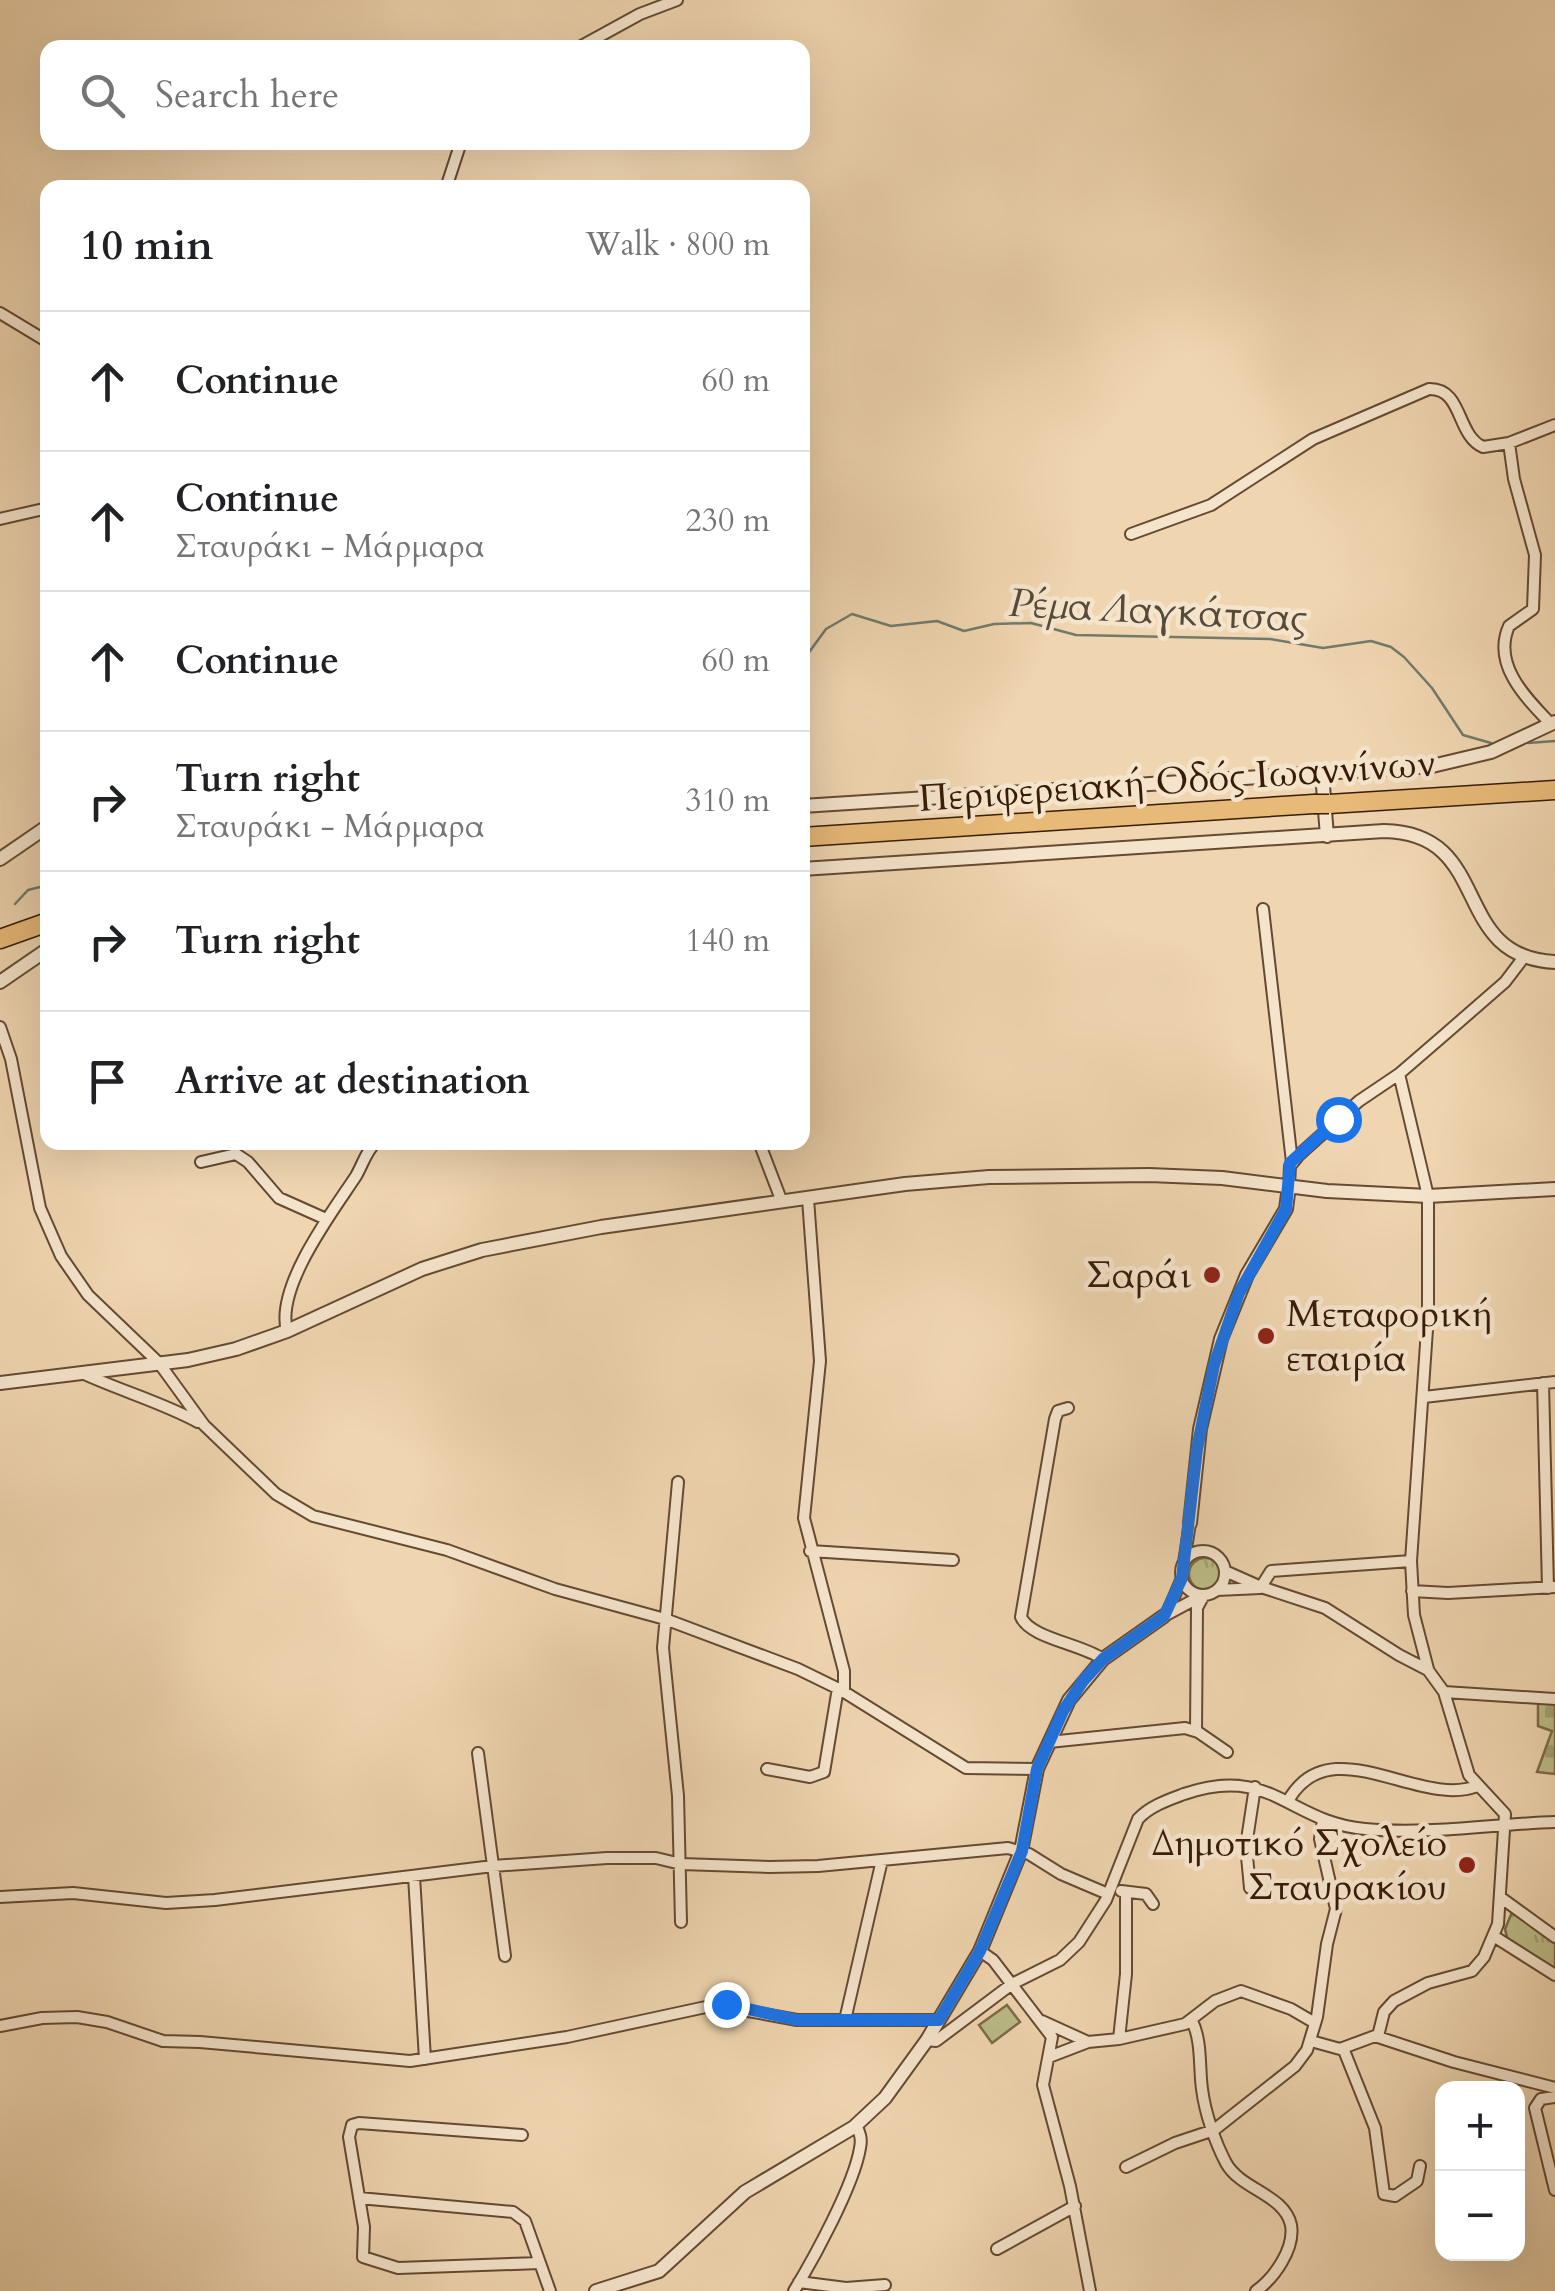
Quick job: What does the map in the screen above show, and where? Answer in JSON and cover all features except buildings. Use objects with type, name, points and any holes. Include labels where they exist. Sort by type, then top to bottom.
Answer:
[{"type":"highway","name":"Περιφερειακή Οδός Ιωαννίνων","points":[[810,836],[1555,790]]},
{"type":"highway","points":[[0,939],[40,925]]},
{"type":"street","points":[[593,40],[640,14],[677,0]]},
{"type":"street","points":[[448,180],[458,150]]},
{"type":"street","points":[[0,313],[40,337]]},
{"type":"street","points":[[1131,534],[1210,505],[1313,439],[1429,388],[1448,394],[1475,444],[1487,448],[1555,424]]},
{"type":"street","points":[[810,805],[1461,761],[1491,752],[1553,722],[1515,681],[1504,649],[1509,626],[1534,609],[1536,570],[1509,443]]},
{"type":"street","points":[[0,518],[40,510]]},
{"type":"street","points":[[1322,772],[1327,836]]},
{"type":"street","points":[[810,868],[1395,831],[1421,836],[1454,864],[1494,936],[1524,957],[1555,962]]},
{"type":"street","points":[[0,859],[40,832]]},
{"type":"street","points":[[1164,1616],[1182,1578],[1200,1429],[1222,1339],[1247,1275],[1286,1209],[1292,1162],[1263,909]]},
{"type":"street","points":[[1292,1162],[1359,1101],[1398,1074],[1504,982],[1524,957]]},
{"type":"street","points":[[0,982],[40,959]]},
{"type":"street","points":[[0,1027],[11,1059],[40,1208],[61,1256],[88,1295],[159,1363],[204,1425],[276,1494],[313,1516],[446,1550],[555,1588],[666,1619],[798,1669],[841,1690],[956,1764],[984,1770],[1037,1769]]},
{"type":"street","points":[[1378,2036],[1384,2012],[1394,2000],[1428,1983],[1472,1972],[1494,1937],[1507,1824],[1504,1810],[1469,1775],[1444,1692],[1428,1670],[1417,1638],[1412,1562],[1430,1266],[1428,1196],[1398,1074]]},
{"type":"street","points":[[288,1331],[284,1316],[312,1243],[371,1150]]},
{"type":"street","points":[[762,1150],[782,1202]]},
{"type":"street","points":[[202,1162],[236,1154],[252,1165],[279,1198],[326,1219]]},
{"type":"street","points":[[0,1383],[206,1356],[288,1331],[406,1275],[470,1253],[601,1227],[944,1180],[1008,1176],[1201,1176],[1428,1196],[1555,1189]]},
{"type":"street","points":[[767,1770],[810,1777],[824,1772],[844,1671],[804,1518],[820,1362],[808,1199]]},
{"type":"street","points":[[82,1373],[120,1390],[157,1400],[204,1425]]},
{"type":"street","points":[[1412,1591],[1551,1587],[1549,1382],[1424,1397]]},
{"type":"street","points":[[1068,1408],[1058,1410],[1055,1419],[1021,1617],[1031,1630],[1082,1646],[1103,1659]]},
{"type":"street","points":[[678,1482],[663,1661],[678,1796],[681,1922]]},
{"type":"street","points":[[1190,1523],[1196,1539],[1220,1558],[1226,1571],[1325,1608],[1398,1656],[1428,1670]]},
{"type":"street","points":[[810,1551],[953,1560]]},
{"type":"street","points":[[1184,1564],[1193,1554],[1207,1551]]},
{"type":"street","points":[[1261,1587],[1271,1571],[1412,1562]]},
{"type":"street","points":[[1217,1590],[1226,1571]]},
{"type":"street","points":[[1182,1578],[1190,1590],[1204,1595]]},
{"type":"street","points":[[596,2291],[660,2270],[745,2192],[856,2125],[885,2098],[927,2040],[980,1951],[1022,1851],[1037,1769],[1076,1689],[1103,1659],[1164,1616],[1217,1590],[1261,1587]]},
{"type":"street","points":[[1196,1730],[1197,1608],[1204,1595]]},
{"type":"street","points":[[1444,1692],[1555,1698]]},
{"type":"street","points":[[1048,1742],[1176,1728],[1196,1730],[1227,1752]]},
{"type":"street","points":[[478,1753],[505,1956]]},
{"type":"street","points":[[1288,1801],[1307,1779],[1337,1768],[1428,1786],[1469,1790],[1477,1786]]},
{"type":"street","points":[[927,2040],[936,2041],[1012,1984],[1069,1952],[1094,1922],[1110,1891],[1131,1832],[1145,1811],[1199,1790],[1240,1783],[1288,1801],[1323,1820],[1376,1830],[1555,1822]]},
{"type":"street","points":[[1250,1888],[1246,1846],[1255,1787]]},
{"type":"street","points":[[1126,2167],[1175,2143],[1214,2130],[1295,2066],[1311,2041],[1336,1909],[1320,1839],[1323,1820]]},
{"type":"street","points":[[0,1897],[44,1892],[166,1903],[493,1866],[607,1858],[656,1858],[680,1864],[769,1868],[1008,1848],[1022,1851],[1061,1874],[1110,1891],[1146,1894],[1153,1904]]},
{"type":"street","points":[[845,2020],[882,1860]]},
{"type":"street","points":[[414,1876],[425,2059]]},
{"type":"street","points":[[1119,2039],[1126,1974],[1126,1892]]},
{"type":"street","points":[[1500,1897],[1555,1937]]},
{"type":"street","points":[[1494,1937],[1555,1975]]},
{"type":"street","points":[[980,1951],[993,1960],[1052,2037],[1044,2085],[1075,2206],[1090,2291]]},
{"type":"street","points":[[1048,2058],[1088,2042],[1119,2039],[1192,2021],[1215,2001],[1241,1991],[1291,2008],[1315,2023]]},
{"type":"street","points":[[0,2026],[42,2018],[77,2017],[170,2042],[410,2061],[567,2037],[716,2005],[788,2019],[939,2020]]},
{"type":"street","points":[[1041,2020],[1088,2042]]},
{"type":"street","points":[[1192,2021],[1203,2095],[1226,2161],[1234,2174],[1281,2207],[1290,2224],[1290,2237],[1278,2268],[1256,2291]]},
{"type":"street","points":[[1311,2041],[1337,2049],[1378,2036],[1454,2062],[1555,2088]]},
{"type":"street","points":[[1343,2048],[1375,2128],[1384,2194],[1395,2196],[1418,2181],[1420,2166]]},
{"type":"street","points":[[1555,2097],[1541,2099],[1535,2110],[1555,2190]]},
{"type":"street","points":[[522,2135],[355,2123],[348,2133],[365,2260],[398,2268],[540,2263]]},
{"type":"street","points":[[856,2125],[861,2142],[858,2158],[797,2286],[885,2285]]},
{"type":"street","points":[[359,2198],[511,2210],[525,2222],[550,2291]]},
{"type":"street","points":[[997,2249],[1075,2206]]},
{"type":"green space","points":[[1205,1558],[1216,1563],[1221,1574],[1216,1585],[1205,1590],[1194,1585],[1189,1574],[1194,1563]]},
{"type":"green space","points":[[1538,1700],[1555,1701],[1555,1774],[1537,1772],[1552,1731],[1538,1726]]},
{"type":"green space","points":[[1513,1910],[1555,1941],[1555,1968],[1508,1941],[1505,1929]]},
{"type":"green space","points":[[1007,2005],[1020,2022],[992,2043],[979,2025]]},
{"type":"waterway","name":"Ρέμα Λαγκάτσας","points":[[810,651],[826,629],[852,614],[891,626],[937,621],[964,631],[994,624],[1031,623],[1076,635],[1270,639],[1323,648],[1371,641],[1391,647],[1404,657],[1432,688],[1463,735],[1491,743]]},
{"type":"waterway","name":"Ρέμα Λαγκάτσας","points":[[1528,743],[1555,741]]},
{"type":"waterway","name":"Ρέμα Λαγκάτσας","points":[[15,904],[28,890],[40,887]]},
{"type":"place","name":"Σαράι","points":[[1212,1275]]},
{"type":"place","name":"Μεταφορική εταιρία","points":[[1266,1336]]},
{"type":"place","name":"Δημοτικό Σχολείο Σταυρακίου","points":[[1467,1865]]},
{"type":"route","points":[[726,2004],[797,2020],[939,2020],[980,1951],[1022,1851],[1037,1769],[1063,1711],[1103,1659],[1164,1616],[1180,1587],[1200,1429],[1222,1339],[1247,1275],[1286,1209],[1290,1163],[1338,1119]]}]
